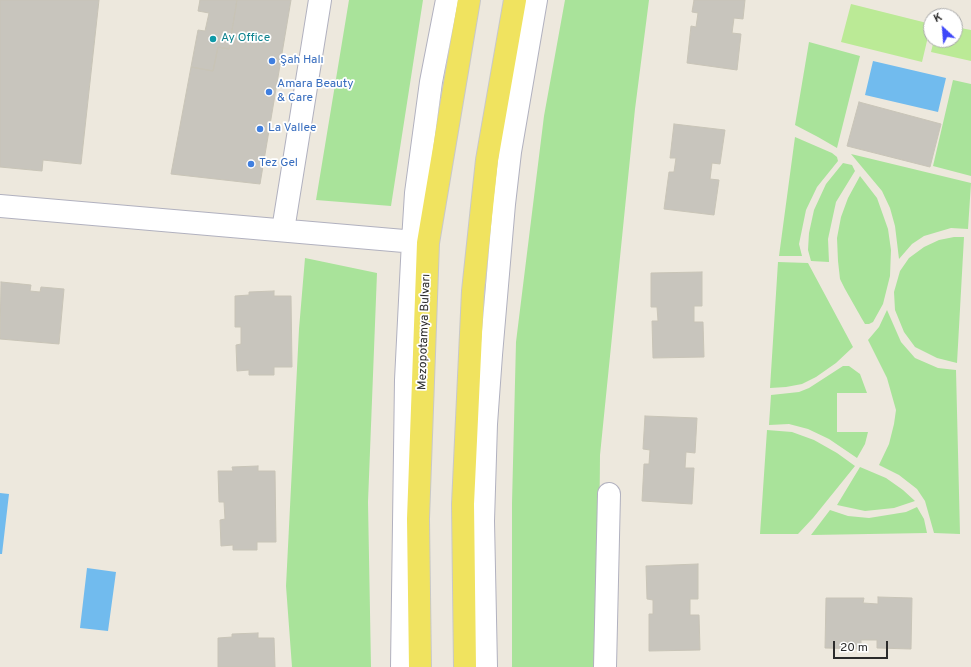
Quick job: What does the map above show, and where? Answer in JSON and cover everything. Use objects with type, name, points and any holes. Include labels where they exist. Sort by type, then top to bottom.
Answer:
[{"type":"main road","name":"Mezopotamya Bulvarı","points":[[420,667],[418,519],[420,242],[469,0]]},
{"type":"main road","points":[[465,667],[463,504],[476,251],[487,160],[515,0]]},
{"type":"street","points":[[283,230],[320,0]]},
{"type":"street","points":[[402,667],[406,388],[420,242],[416,193],[431,82],[447,0]]},
{"type":"street","points":[[486,667],[483,521],[490,355],[507,174],[536,0]]},
{"type":"street","points":[[0,206],[420,242]]},
{"type":"street","points":[[605,667],[609,494]]},
{"type":"green space","points":[[349,0],[423,0],[391,206],[316,200]]},
{"type":"green space","points":[[565,0],[649,0],[635,109],[600,455],[598,667],[512,667],[512,503],[516,342],[544,116]]},
{"type":"green space","points":[[851,4],[923,22],[923,48],[925,48],[922,62],[841,42]]},
{"type":"green space","points":[[963,28],[971,30],[971,61],[931,52],[932,48],[963,48]]},
{"type":"green space","points":[[809,42],[860,56],[837,148],[795,125]]},
{"type":"green space","points":[[953,80],[971,84],[971,176],[933,166]]},
{"type":"green space","points":[[795,137],[832,153],[837,157],[838,161],[817,187],[806,210],[799,244],[802,256],[779,256]]},
{"type":"green space","points":[[851,154],[971,183],[968,229],[951,228],[924,236],[912,244],[899,259],[895,226],[890,208],[882,191]]},
{"type":"green space","points":[[843,163],[852,165],[855,171],[836,202],[828,239],[829,262],[811,261],[808,250],[809,233],[814,210],[826,184]]},
{"type":"green space","points":[[860,176],[877,198],[888,229],[891,250],[890,276],[883,304],[873,322],[869,324],[865,324],[840,279],[838,261],[837,238],[841,217],[848,198]]},
{"type":"green space","points":[[964,237],[957,363],[937,358],[915,347],[904,332],[895,310],[894,292],[900,271],[909,258],[924,247],[939,240]]},
{"type":"green space","points":[[305,258],[377,273],[368,502],[371,667],[292,667],[286,586],[299,329]]},
{"type":"green space","points":[[778,262],[808,263],[853,347],[836,363],[816,377],[802,384],[770,388]]},
{"type":"green space","points":[[887,310],[901,342],[915,358],[938,368],[956,370],[960,534],[934,533],[925,501],[917,489],[899,475],[879,465],[889,444],[896,410],[887,378],[868,340],[879,327]]},
{"type":"green space","points":[[843,366],[849,366],[860,374],[867,393],[837,393],[837,432],[868,432],[865,444],[857,458],[829,439],[808,429],[789,424],[769,425],[771,395],[799,392],[809,388]]},
{"type":"green space","points":[[767,430],[792,432],[814,440],[837,453],[855,466],[813,518],[798,534],[760,534]]},
{"type":"green space","points":[[860,467],[886,478],[915,501],[894,508],[865,511],[837,505]]},
{"type":"green space","points":[[917,507],[924,519],[927,533],[811,535],[830,510],[848,516],[869,518],[906,512]]},
{"type":"water","points":[[873,61],[946,78],[938,112],[865,95]]},
{"type":"water","points":[[0,493],[9,494],[2,554],[0,554]]},
{"type":"water","points":[[87,568],[116,572],[108,631],[80,628]]},
{"type":"building","points":[[0,0],[99,0],[81,164],[43,160],[42,171],[0,167]]},
{"type":"building","name":"Ay Office","points":[[200,0],[237,0],[229,49],[218,47],[213,71],[191,67],[198,30],[205,31],[209,13],[198,11]]},
{"type":"building","points":[[237,0],[291,0],[260,184],[171,174],[191,67],[213,71],[218,47],[229,49]]},
{"type":"building","points":[[694,0],[745,0],[743,19],[734,18],[732,33],[741,34],[737,70],[687,63],[691,26],[696,27],[698,13],[692,12]]},
{"type":"building","points":[[859,102],[941,124],[930,167],[847,146]]},
{"type":"building","points":[[674,124],[725,130],[720,164],[712,163],[710,179],[719,180],[714,215],[664,209],[669,172],[674,172],[676,158],[670,158]]},
{"type":"building","points":[[702,272],[702,306],[694,306],[694,322],[703,322],[704,357],[653,358],[652,321],[658,321],[657,307],[651,307],[651,273]]},
{"type":"building","points":[[1,282],[31,285],[30,291],[40,292],[41,287],[64,289],[59,344],[0,339]]},
{"type":"building","points":[[274,291],[274,296],[291,296],[292,367],[274,367],[274,375],[249,375],[249,370],[237,371],[236,345],[241,344],[241,327],[235,327],[235,296],[249,295],[249,292]]},
{"type":"building","points":[[645,416],[697,418],[695,453],[686,452],[685,468],[694,468],[692,504],[642,501],[644,464],[649,464],[650,450],[643,449]]},
{"type":"building","points":[[258,466],[258,471],[275,471],[276,542],[257,542],[257,550],[233,550],[233,545],[221,546],[220,520],[225,519],[224,502],[219,502],[218,471],[233,471],[232,467]]},
{"type":"building","points":[[698,564],[698,599],[690,599],[690,615],[699,615],[700,650],[649,651],[649,614],[653,614],[653,600],[647,599],[646,566]]},
{"type":"building","points":[[878,597],[912,598],[911,649],[877,648],[877,640],[861,640],[861,649],[825,648],[826,598],[864,598],[863,603],[878,604]]},
{"type":"building","points":[[258,633],[258,638],[274,638],[275,667],[218,667],[218,638],[232,637],[232,634]]},
{"type":"place","name":"Ay Office","points":[[213,39]]},
{"type":"place","name":"Şah Halı","points":[[272,61]]},
{"type":"place","name":"Amara Beauty & Care","points":[[269,92]]},
{"type":"place","name":"La Vallee","points":[[260,129]]},
{"type":"place","name":"Tez Gel","points":[[251,164]]}]
